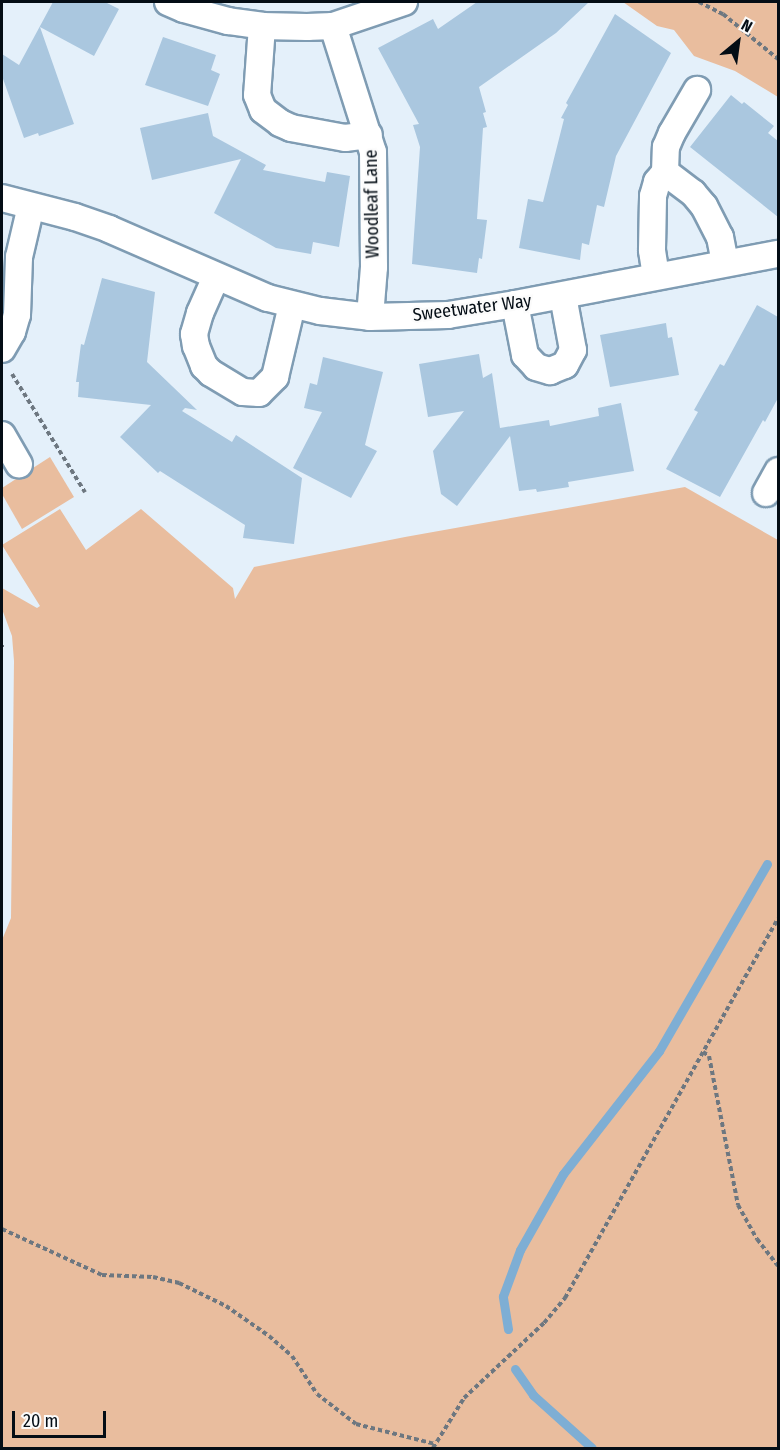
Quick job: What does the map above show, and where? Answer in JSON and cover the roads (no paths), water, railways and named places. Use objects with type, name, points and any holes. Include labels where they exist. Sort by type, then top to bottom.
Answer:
[{"type":"street","points":[[168,2],[184,9],[228,21],[262,26],[333,26],[404,2]]},
{"type":"street","points":[[262,26],[257,95],[262,110],[291,128],[345,138],[369,135]]},
{"type":"street","name":"Woodleaf Lane","points":[[333,26],[369,135],[375,180],[370,317]]},
{"type":"street","points":[[656,276],[652,250],[653,195],[657,182],[665,172],[669,140],[697,90]]},
{"type":"street","points":[[665,172],[693,193],[704,206],[720,237],[725,263]]},
{"type":"street","name":"Sweetwater Way","points":[[2,198],[75,217],[109,229],[216,277],[292,305],[370,317],[448,315],[563,296],[778,254]]},
{"type":"street","points":[[6,360],[17,315],[19,257],[31,206]]},
{"type":"street","points":[[216,277],[200,313],[195,334],[196,346],[204,366],[211,373],[243,392],[259,393],[275,377],[292,305]]},
{"type":"street","points":[[514,304],[525,356],[536,367],[550,371],[565,365],[573,350],[563,296]]},
{"type":"street","points":[[2,435],[20,464]]},
{"type":"street","points":[[766,493],[778,471]]},
{"type":"waterway","points":[[508,1329],[503,1296],[520,1250],[563,1174],[659,1051],[767,864]]},
{"type":"waterway","points":[[515,1369],[533,1395],[592,1448]]}]
